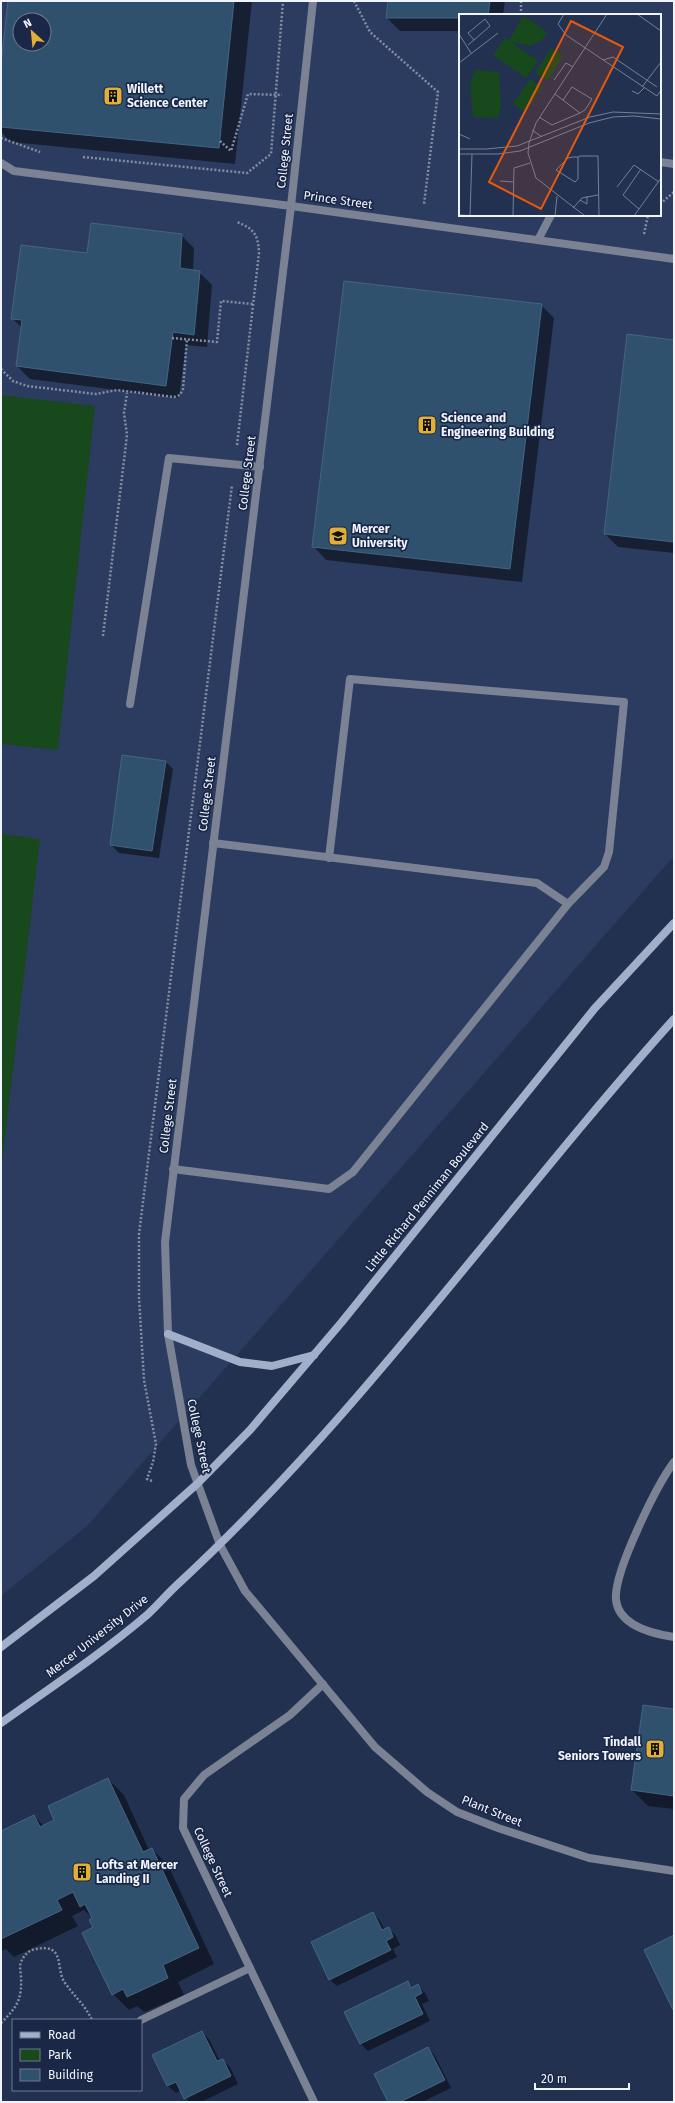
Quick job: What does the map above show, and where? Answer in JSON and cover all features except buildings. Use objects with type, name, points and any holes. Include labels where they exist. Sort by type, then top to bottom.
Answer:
[{"type":"street","name":"College Street","points":[[313,1],[291,206],[260,467],[165,1242],[168,1334],[180,1412],[191,1465],[197,1484],[220,1545],[245,1591],[323,1684],[290,1715],[204,1774],[184,1799],[183,1828],[314,2102]]},
{"type":"street","points":[[661,162],[674,164]]},
{"type":"street","name":"Prince Street","points":[[1,163],[14,171],[291,206],[674,259]]},
{"type":"street","points":[[538,240],[550,216]]},
{"type":"street","points":[[130,704],[168,458],[260,467]]},
{"type":"street","points":[[173,1168],[329,1188],[353,1172],[568,904],[604,867],[609,852],[624,702],[350,679],[329,858]]},
{"type":"street","points":[[213,844],[537,883],[568,904]]},
{"type":"street","name":"Little Richard Penniman Boulevard","points":[[197,1484],[250,1430],[314,1355],[595,1008],[674,923]]},
{"type":"street","points":[[220,1545],[291,1472],[356,1399],[622,1077],[674,1019]]},
{"type":"street","points":[[168,1334],[206,1350],[246,1363],[272,1366],[314,1355]]},
{"type":"street","points":[[674,1462],[663,1478],[628,1551],[618,1583],[616,1600],[619,1609],[639,1628],[656,1634],[674,1637]]},
{"type":"street","points":[[1,1647],[94,1576],[197,1484]]},
{"type":"street","name":"Mercer University Drive","points":[[1,1723],[70,1675],[148,1614],[220,1545]]},
{"type":"street","name":"Plant Street","points":[[323,1684],[376,1747],[427,1792],[457,1812],[498,1828],[589,1858],[674,1871]]},
{"type":"street","points":[[142,2020],[250,1968]]},
{"type":"path","points":[[80,157],[247,173],[271,154],[283,1]]},
{"type":"path","points":[[354,1],[370,32],[438,92],[422,224]]},
{"type":"path","points":[[521,1],[521,14]]},
{"type":"path","points":[[220,141],[231,152],[248,94],[303,96]]},
{"type":"path","points":[[1,138],[43,153]]},
{"type":"path","points":[[661,203],[674,192]]},
{"type":"path","points":[[152,1481],[147,1479],[153,1462],[156,1444],[144,1380],[139,1297],[139,1234],[259,253],[258,240],[254,232],[247,226],[236,221]]},
{"type":"path","points":[[172,338],[217,342],[221,301],[253,304]]},
{"type":"path","points":[[1,369],[12,381],[26,386],[96,394],[116,390],[127,393],[174,397],[180,395],[183,389],[187,339]]},
{"type":"path","points":[[103,636],[128,435],[124,413],[127,393]]},
{"type":"path","points":[[1,2023],[15,2007],[21,1996],[20,1964],[24,1955],[31,1950],[42,1947],[52,1950],[59,1957],[64,1981],[80,1999],[91,2019]]},
{"type":"shaded area","name":"Mercer University","points":[[1,1],[674,1],[674,856],[87,1526],[1,1596]]},
{"type":"green space","points":[[1,395],[95,406],[58,750],[1,744]]},
{"type":"green space","points":[[1,834],[40,839],[1,1171]]},
{"type":"place","name":"Willett Science Center","points":[[113,96]]},
{"type":"place","name":"Science and Engineering Building","points":[[427,425]]},
{"type":"place","name":"Mercer University","points":[[338,536]]},
{"type":"place","name":"Tindall Seniors Towers","points":[[655,1749]]},
{"type":"place","name":"Lofts at Mercer Landing II","points":[[82,1872]]}]
